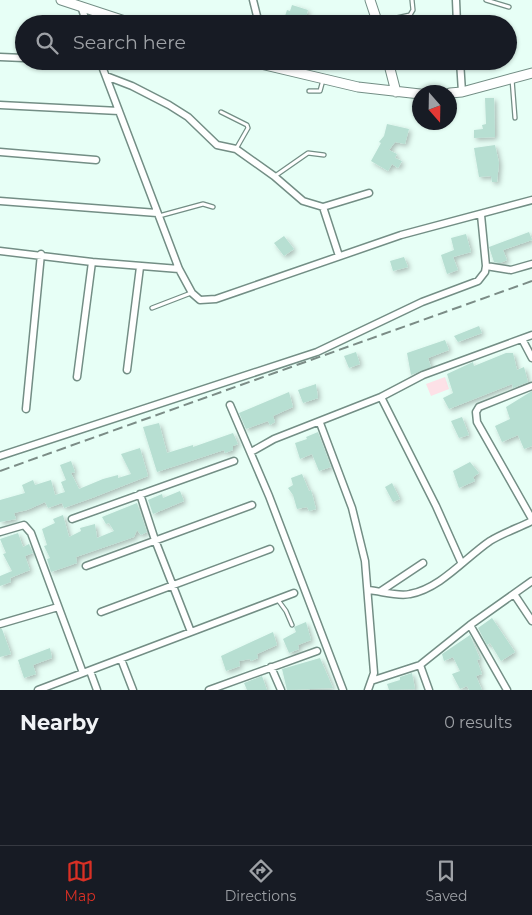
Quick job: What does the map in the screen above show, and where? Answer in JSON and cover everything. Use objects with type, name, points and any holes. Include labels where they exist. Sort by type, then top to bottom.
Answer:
[{"type":"street","points":[[61,0],[108,15]]},
{"type":"street","points":[[252,0],[256,15]]},
{"type":"street","points":[[370,0],[375,15]]},
{"type":"street","points":[[456,0],[457,15]]},
{"type":"street","points":[[81,6],[84,15]]},
{"type":"street","points":[[0,56],[15,57]]},
{"type":"street","points":[[103,70],[179,269],[192,293],[200,300],[216,300],[401,236],[532,200]]},
{"type":"street","points":[[287,70],[323,79],[412,93]]},
{"type":"street","points":[[390,70],[396,92]]},
{"type":"street","points":[[461,70],[462,92]]},
{"type":"street","points":[[457,92],[532,73]]},
{"type":"street","points":[[106,76],[132,86],[188,117],[217,145],[236,149],[274,176],[303,201],[323,207],[369,193]]},
{"type":"street","points":[[0,105],[119,111]]},
{"type":"street","points":[[0,152],[96,160]]},
{"type":"street","points":[[0,201],[158,215]]},
{"type":"street","points":[[323,207],[339,256]]},
{"type":"street","points":[[0,456],[317,352],[422,302],[478,281],[485,272],[486,266],[481,215]]},
{"type":"street","points":[[0,251],[41,254],[140,267],[179,269]]},
{"type":"street","points":[[26,409],[41,254]]},
{"type":"street","points":[[78,377],[92,262]]},
{"type":"street","points":[[486,266],[511,270],[532,264]]},
{"type":"street","points":[[127,370],[140,267]]},
{"type":"street","points":[[251,452],[274,439],[320,423],[381,397],[423,375],[532,335]]},
{"type":"street","points":[[522,340],[532,358]]},
{"type":"street","points":[[368,590],[409,594],[427,588],[496,538],[532,520],[477,422],[476,412],[479,407],[532,386]]},
{"type":"street","points":[[381,397],[436,506],[461,562]]},
{"type":"street","points":[[230,405],[251,452],[344,690]]},
{"type":"street","points":[[320,423],[352,508],[365,561],[374,680],[368,690]]},
{"type":"street","points":[[72,519],[234,461]]},
{"type":"street","points":[[140,494],[155,540],[191,632]]},
{"type":"street","points":[[86,566],[252,505]]},
{"type":"street","points":[[0,532],[18,526],[26,526],[86,672],[97,690]]},
{"type":"street","points":[[101,612],[270,549]]},
{"type":"street","points":[[381,591],[424,564]]},
{"type":"street","points":[[374,680],[420,665],[470,625],[532,581]]},
{"type":"street","points":[[38,690],[294,593]]},
{"type":"street","points":[[514,594],[532,621]]},
{"type":"street","points":[[0,624],[58,607]]},
{"type":"street","points":[[470,625],[508,690]]},
{"type":"street","points":[[213,689],[317,651]]},
{"type":"street","points":[[121,659],[134,690]]},
{"type":"street","points":[[420,665],[429,690]]},
{"type":"street","points":[[271,667],[281,690]]},
{"type":"lane","points":[[410,15],[413,10],[412,0]]},
{"type":"lane","points":[[486,0],[510,7]]},
{"type":"lane","points":[[309,91],[320,91],[323,79]]},
{"type":"lane","points":[[512,79],[515,118]]},
{"type":"lane","points":[[221,112],[246,125],[248,128],[236,149]]},
{"type":"lane","points":[[274,176],[308,153],[324,156]]},
{"type":"lane","points":[[158,215],[203,204],[213,207]]},
{"type":"lane","points":[[152,308],[192,293]]},
{"type":"lane","points":[[277,599],[286,611],[292,625]]},
{"type":"shaded area","points":[[445,377],[449,389],[431,396],[426,384]]},
{"type":"building","points":[[292,5],[308,10],[307,15],[285,15],[287,10],[290,11]]},
{"type":"building","points":[[485,98],[494,98],[495,137],[474,138],[474,130],[483,129],[482,125],[486,124]]},
{"type":"building","points":[[387,124],[409,129],[405,144],[395,142],[389,150],[397,154],[395,158],[402,161],[398,168],[392,164],[388,171],[371,161],[381,143],[379,142],[384,136]]},
{"type":"building","points":[[495,145],[499,163],[497,182],[492,182],[491,176],[479,177],[474,148]]},
{"type":"building","points":[[529,232],[532,240],[503,250],[507,260],[500,263],[494,262],[489,247]]},
{"type":"building","points":[[466,234],[471,252],[453,257],[458,270],[447,274],[441,255],[454,250],[451,238]]},
{"type":"building","points":[[284,236],[294,249],[284,256],[274,243]]},
{"type":"building","points":[[404,257],[408,267],[393,271],[390,261]]},
{"type":"building","points":[[479,326],[482,333],[458,342],[454,336]]},
{"type":"building","points":[[445,340],[449,350],[428,358],[431,367],[411,375],[407,353]]},
{"type":"building","points":[[356,352],[360,364],[349,368],[344,356]]},
{"type":"building","points":[[506,353],[513,353],[517,370],[524,367],[528,382],[513,388],[512,384],[449,409],[443,398],[453,393],[447,374],[473,362],[474,366]]},
{"type":"building","points":[[316,384],[318,398],[303,403],[298,390]]},
{"type":"building","points":[[532,391],[532,446],[524,449],[518,435],[502,442],[495,426],[510,419],[506,407]]},
{"type":"building","points":[[289,392],[293,407],[273,416],[275,422],[270,425],[268,421],[246,429],[239,413]]},
{"type":"building","points":[[462,417],[469,435],[459,438],[451,421]]},
{"type":"building","points":[[159,423],[167,453],[193,445],[193,447],[233,433],[238,444],[233,446],[233,450],[225,453],[224,450],[157,472],[143,427]]},
{"type":"building","points":[[318,432],[331,467],[319,471],[312,454],[300,459],[295,443],[307,439],[306,437]]},
{"type":"building","points":[[140,448],[148,476],[64,508],[62,503],[48,508],[45,502],[27,510],[14,513],[16,519],[0,522],[0,500],[25,493],[22,485],[33,480],[35,485],[51,480],[55,495],[65,492],[61,482],[66,480],[60,465],[71,461],[75,472],[71,473],[79,489],[103,479],[118,475],[118,478],[131,474],[121,454]]},
{"type":"building","points":[[470,462],[479,473],[473,477],[475,481],[459,488],[453,471]]},
{"type":"building","points":[[302,474],[309,491],[311,490],[316,509],[309,511],[307,507],[297,509],[293,495],[288,488],[293,485],[291,478]]},
{"type":"building","points":[[392,483],[400,499],[393,502],[385,487]]},
{"type":"building","points":[[180,491],[184,501],[153,514],[148,500],[162,494],[163,498]]},
{"type":"building","points":[[137,503],[147,532],[141,535],[137,530],[134,537],[76,557],[77,563],[51,572],[47,559],[50,558],[44,546],[47,545],[42,529],[55,523],[53,519],[63,515],[69,537],[81,531],[80,528],[95,524],[97,538],[114,531],[109,523],[106,524],[102,517]]},
{"type":"building","points":[[18,533],[23,547],[29,544],[33,553],[25,556],[30,570],[10,578],[11,582],[0,586],[0,576],[12,571],[3,554],[6,553],[0,539]]},
{"type":"building","points":[[492,618],[515,652],[501,661],[490,643],[487,645],[478,628]]},
{"type":"building","points":[[306,622],[311,640],[298,645],[299,649],[289,653],[283,639],[296,632],[294,627]]},
{"type":"building","points":[[0,629],[2,629],[11,654],[0,657]]},
{"type":"building","points":[[273,632],[277,645],[257,654],[258,658],[251,661],[250,659],[239,661],[240,666],[226,671],[221,656]]},
{"type":"building","points":[[470,635],[480,659],[477,660],[482,674],[476,676],[482,690],[469,690],[467,686],[460,689],[452,674],[460,671],[453,657],[444,661],[442,654]]},
{"type":"building","points":[[50,648],[52,658],[33,665],[36,674],[24,678],[18,660]]},
{"type":"building","points":[[320,658],[333,688],[287,690],[282,669]]},
{"type":"building","points":[[412,673],[415,689],[389,690],[387,684],[400,680],[400,677]]},
{"type":"building","points":[[262,676],[267,690],[247,690],[244,683]]},
{"type":"railway","points":[[0,471],[532,281]]}]
